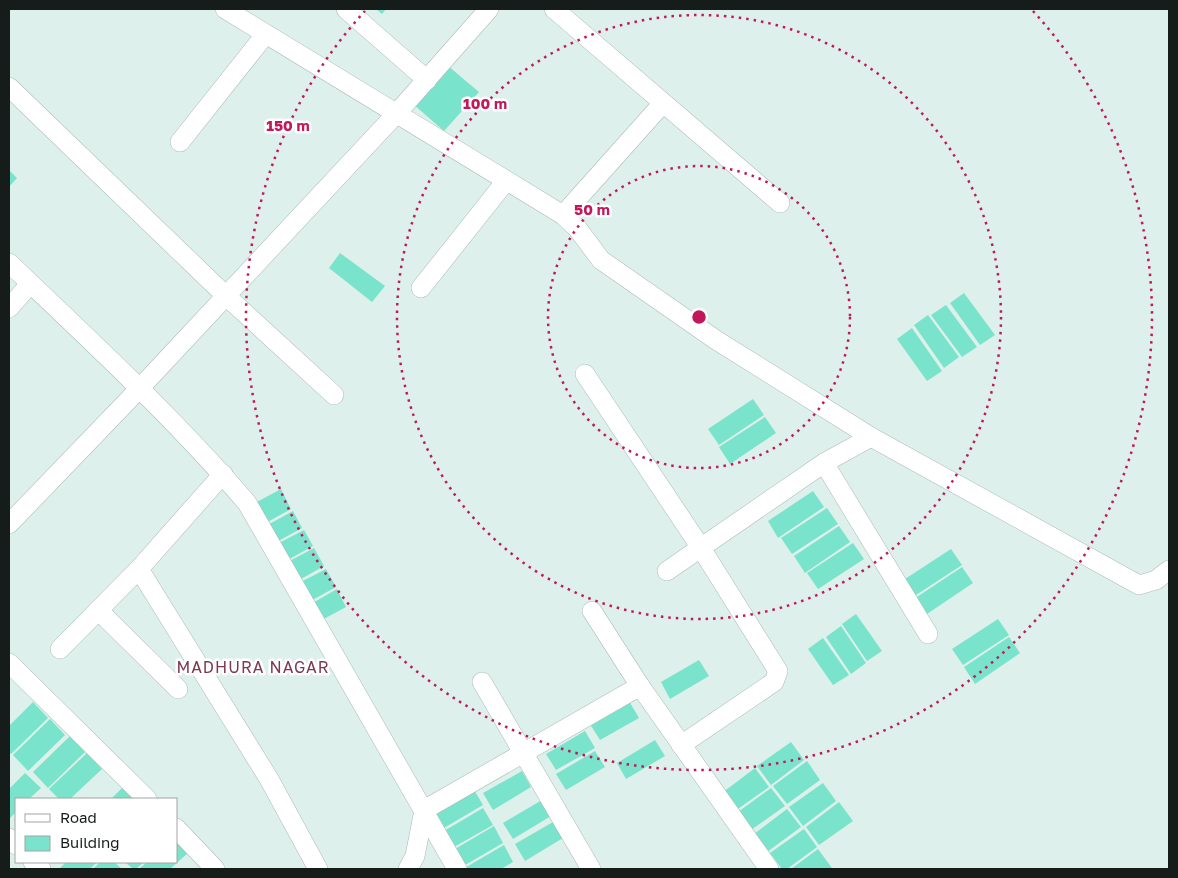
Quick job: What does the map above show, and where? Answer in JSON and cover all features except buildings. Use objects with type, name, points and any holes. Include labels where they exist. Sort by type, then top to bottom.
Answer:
[{"type":"street","points":[[226,9],[265,35],[563,215],[577,228],[602,260],[620,274],[716,340],[871,437],[1139,585],[1156,580],[1169,570]]},
{"type":"street","points":[[346,9],[427,80]]},
{"type":"street","points":[[9,524],[397,113],[489,9]]},
{"type":"street","points":[[554,9],[780,203]]},
{"type":"street","points":[[180,142],[265,35]]},
{"type":"street","points":[[9,87],[225,295],[334,395]]},
{"type":"street","points":[[563,215],[663,103]]},
{"type":"street","points":[[421,288],[506,181]]},
{"type":"street","points":[[9,263],[139,388],[223,474],[247,503],[457,869]]},
{"type":"street","points":[[9,308],[30,284]]},
{"type":"street","points":[[585,374],[701,548],[778,671],[774,682],[681,745]]},
{"type":"street","points":[[667,571],[824,463],[871,437]]},
{"type":"street","points":[[824,463],[928,634]]},
{"type":"street","points":[[60,649],[139,569],[223,474]]},
{"type":"street","points":[[139,569],[269,779],[318,869]]},
{"type":"street","points":[[98,610],[178,689]]},
{"type":"street","points":[[592,612],[640,686],[769,869]]},
{"type":"street","points":[[9,663],[146,798]]},
{"type":"street","points":[[482,682],[591,869]]},
{"type":"street","points":[[408,869],[415,856],[424,810],[640,686]]},
{"type":"street","points":[[178,830],[215,869]]},
{"type":"district","name":"MADHURA NAGAR","points":[[253,667]]}]
